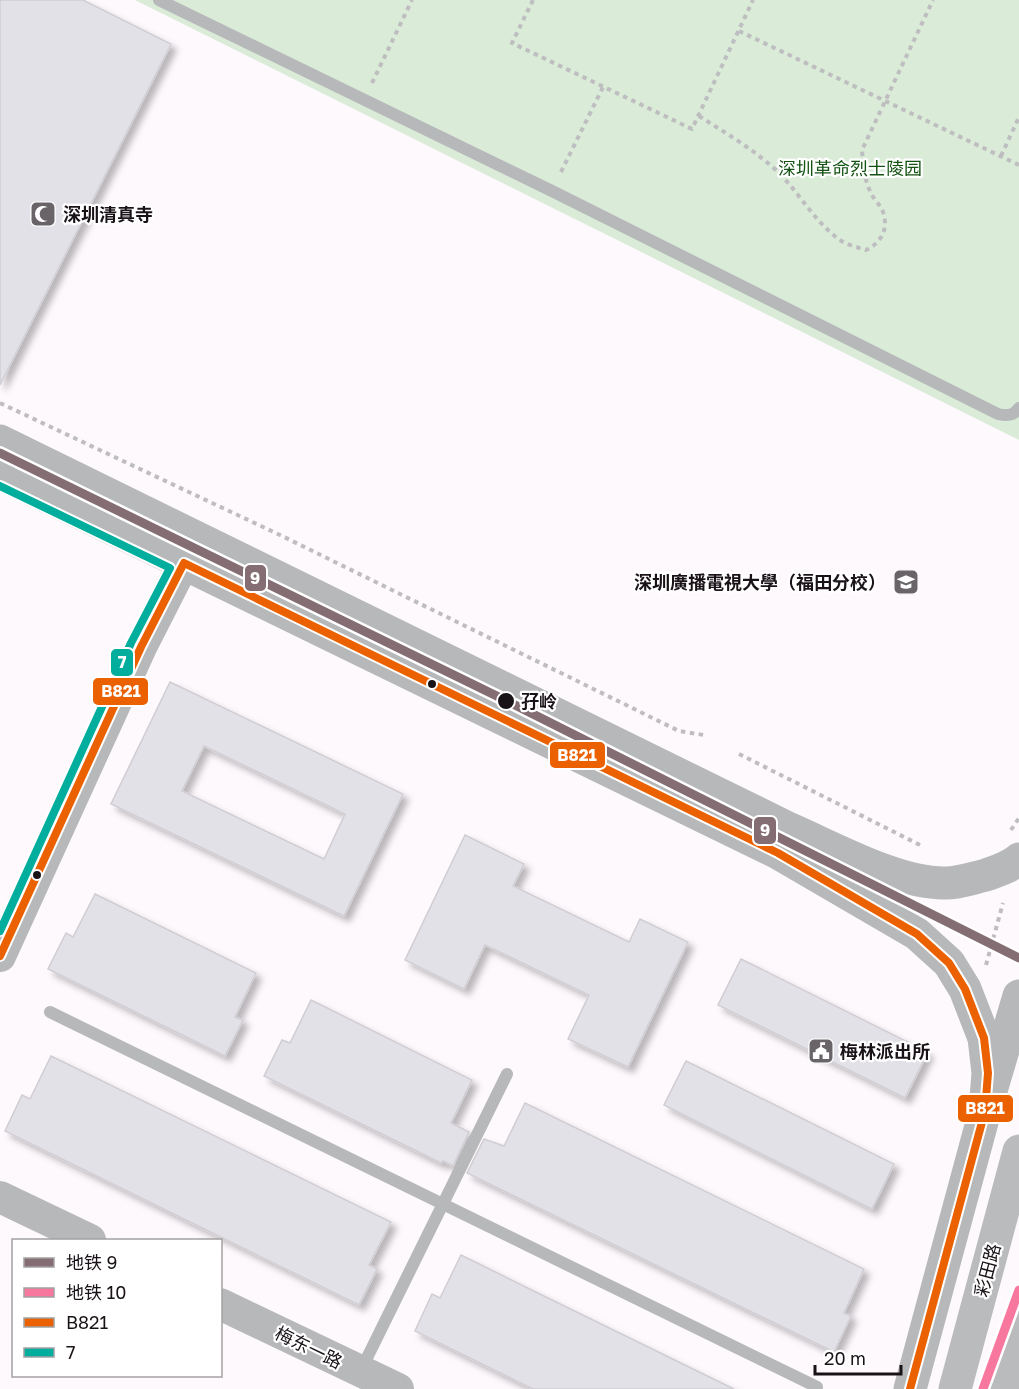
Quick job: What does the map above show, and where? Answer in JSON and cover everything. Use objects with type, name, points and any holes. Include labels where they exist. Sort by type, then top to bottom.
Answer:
[{"type":"main road","points":[[0,441],[190,550],[784,841],[917,934],[949,963],[965,989],[984,1038],[988,1073],[986,1110]]},
{"type":"main road","points":[[0,474],[190,550]]},
{"type":"main road","points":[[784,841],[914,879],[945,883],[998,871],[1014,846]]},
{"type":"main road","points":[[910,1389],[986,1110],[1018,1003]]},
{"type":"main road","name":"彩田路","points":[[955,1389],[1019,1151]]},
{"type":"main road","points":[[1002,1389],[1019,1327]]},
{"type":"street","points":[[0,956],[141,647],[190,550]]},
{"type":"street","points":[[0,1197],[88,1239]]},
{"type":"street","name":"梅东一路","points":[[222,1305],[380,1383]]},
{"type":"lane","points":[[159,0],[998,414],[1006,416],[1015,413],[1019,408]]},
{"type":"lane","points":[[50,1012],[817,1387]]},
{"type":"lane","points":[[380,1383],[443,1204],[507,1074]]},
{"type":"path","points":[[364,100],[412,0]]},
{"type":"path","points":[[533,0],[512,44],[692,129],[753,0]]},
{"type":"path","points":[[699,116],[748,148],[780,174],[818,220],[841,241],[866,250],[876,245],[885,231],[883,212],[871,193],[864,173],[862,150],[933,0]]},
{"type":"path","points":[[738,31],[1019,165]]},
{"type":"path","points":[[552,192],[603,87]]},
{"type":"path","points":[[1001,156],[1019,117]]},
{"type":"path","points":[[0,403],[280,535],[679,731],[704,735]]},
{"type":"path","points":[[739,754],[931,850]]},
{"type":"path","points":[[1014,846],[1019,818]]},
{"type":"path","points":[[984,971],[1003,901]]},
{"type":"green space","name":"深圳革命烈士陵园","points":[[135,0],[1019,0],[1019,440]]},
{"type":"building","name":"深圳清真寺","points":[[0,0],[83,0],[171,44],[0,385]]},
{"type":"building","points":[[170,682],[403,794],[344,916],[111,804]],"holes":[[[204,746],[345,814],[324,859],[182,791]]]},
{"type":"building","points":[[465,835],[524,864],[513,886],[629,942],[640,919],[688,942],[628,1067],[568,1039],[589,995],[485,945],[464,989],[405,960]]},
{"type":"building","points":[[95,894],[256,973],[235,1017],[243,1020],[225,1056],[48,969],[66,933],[73,937]]},
{"type":"building","points":[[741,959],[928,1052],[905,1098],[718,1005]]},
{"type":"building","points":[[311,1000],[472,1080],[451,1123],[469,1132],[453,1166],[443,1161],[441,1163],[264,1076],[282,1040],[290,1043]]},
{"type":"building","points":[[51,1056],[391,1222],[369,1265],[377,1269],[359,1305],[5,1131],[22,1095],[30,1099]]},
{"type":"building","points":[[686,1061],[894,1164],[872,1209],[664,1105]]},
{"type":"building","points":[[525,1103],[864,1269],[844,1313],[851,1316],[834,1352],[467,1173],[484,1139],[504,1146]]},
{"type":"building","points":[[461,1255],[734,1389],[533,1389],[415,1331],[432,1294],[440,1298]]},
{"type":"metro line","name":"9","points":[[0,453],[509,702],[1019,958]]},
{"type":"metro line","name":"10","points":[[983,1389],[1019,1290]]},
{"type":"transit line","name":"7","points":[[0,486],[170,568],[131,643],[0,931]]},
{"type":"transit line","name":"B821","points":[[0,956],[141,647],[184,563],[778,853],[917,934],[949,963],[965,989],[984,1038],[988,1073],[985,1111],[910,1389]]},
{"type":"place","name":"深圳清真寺","points":[[43,214]]},
{"type":"place","name":"深圳廣播電視大學（福田分校）","points":[[906,582]]},
{"type":"place","name":"孖岭","points":[[506,701]]},
{"type":"place","name":"梅林派出所","points":[[821,1051]]}]
